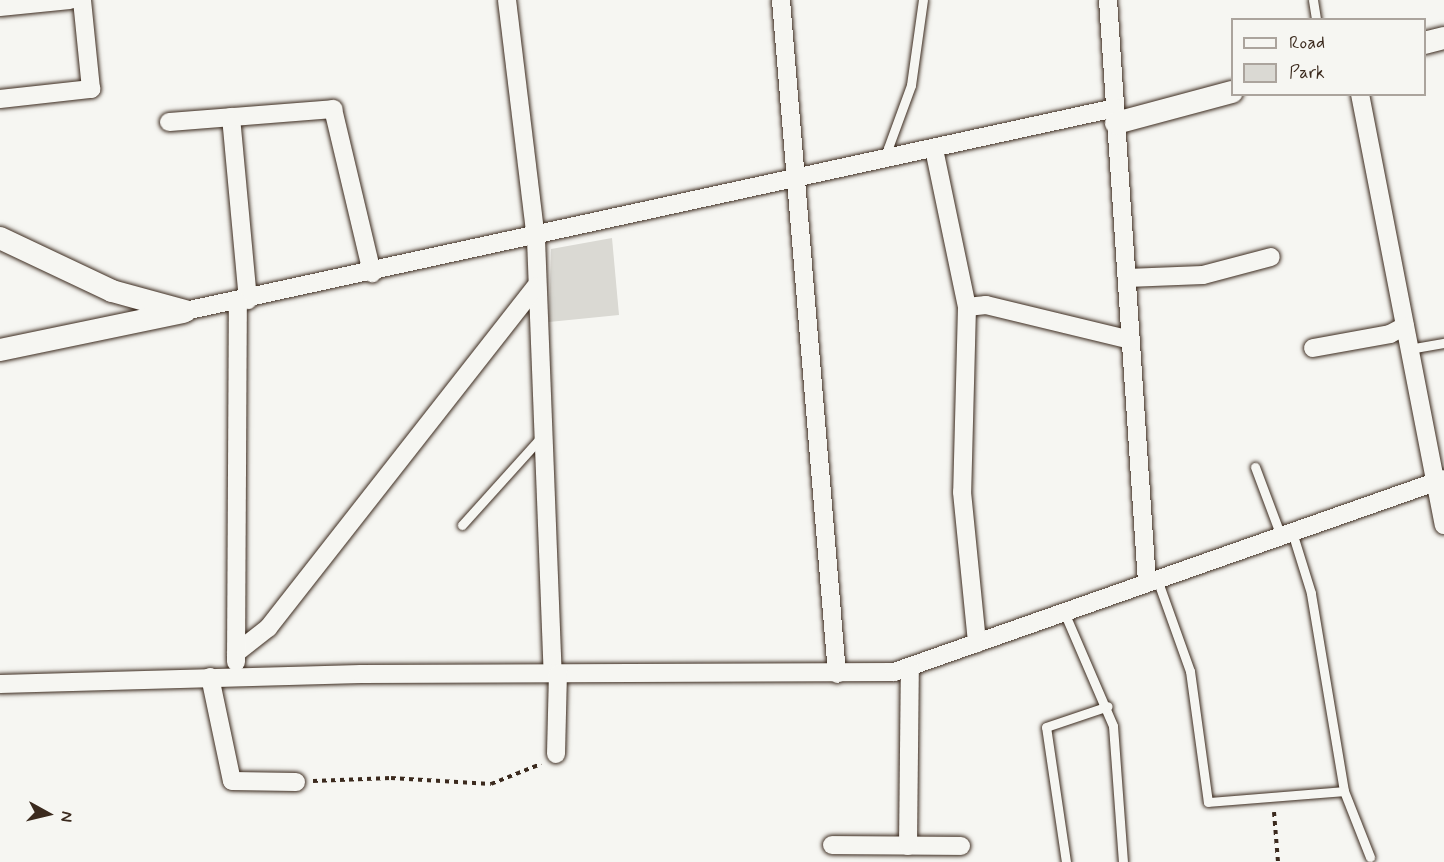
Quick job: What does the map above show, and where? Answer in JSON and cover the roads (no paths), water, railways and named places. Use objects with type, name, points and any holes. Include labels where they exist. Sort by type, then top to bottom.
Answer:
[{"type":"street","points":[[0,7],[70,0]]},
{"type":"street","points":[[0,99],[91,89],[82,0]]},
{"type":"street","points":[[507,0],[536,239],[535,287],[556,674],[553,693],[556,754]]},
{"type":"street","points":[[781,0],[837,674]]},
{"type":"street","points":[[1108,0],[1131,340],[1152,581]]},
{"type":"street","points":[[1426,43],[1444,38]]},
{"type":"street","points":[[0,350],[536,239],[797,182],[934,149],[1231,92]]},
{"type":"street","points":[[1360,96],[1409,349],[1440,481],[1444,525]]},
{"type":"street","points":[[169,122],[333,109],[372,273]]},
{"type":"street","points":[[231,117],[243,301],[236,676]]},
{"type":"street","points":[[934,149],[967,307],[962,492],[977,643]]},
{"type":"street","points":[[0,238],[112,291],[185,311]]},
{"type":"street","points":[[1127,278],[1203,275],[1270,257]]},
{"type":"street","points":[[236,653],[268,628],[535,287]]},
{"type":"street","points":[[967,307],[986,305],[1131,340]]},
{"type":"street","points":[[1313,348],[1390,334],[1405,327]]},
{"type":"street","points":[[0,684],[210,676],[837,674],[910,667],[1440,481]]},
{"type":"street","points":[[908,846],[910,667]]},
{"type":"street","points":[[210,676],[232,781],[296,782]]},
{"type":"street","points":[[832,845],[961,846]]},
{"type":"lane","points":[[890,159],[888,148],[911,85],[923,0]]},
{"type":"lane","points":[[1313,0],[1316,18]]},
{"type":"lane","points":[[1409,349],[1444,343]]},
{"type":"lane","points":[[462,525],[543,435]]},
{"type":"lane","points":[[1255,467],[1311,593],[1344,791],[1370,857]]},
{"type":"lane","points":[[1152,581],[1190,671],[1208,802],[1344,791]]},
{"type":"lane","points":[[1064,612],[1108,706],[1123,862]]},
{"type":"lane","points":[[1066,862],[1046,727],[1108,706]]}]
